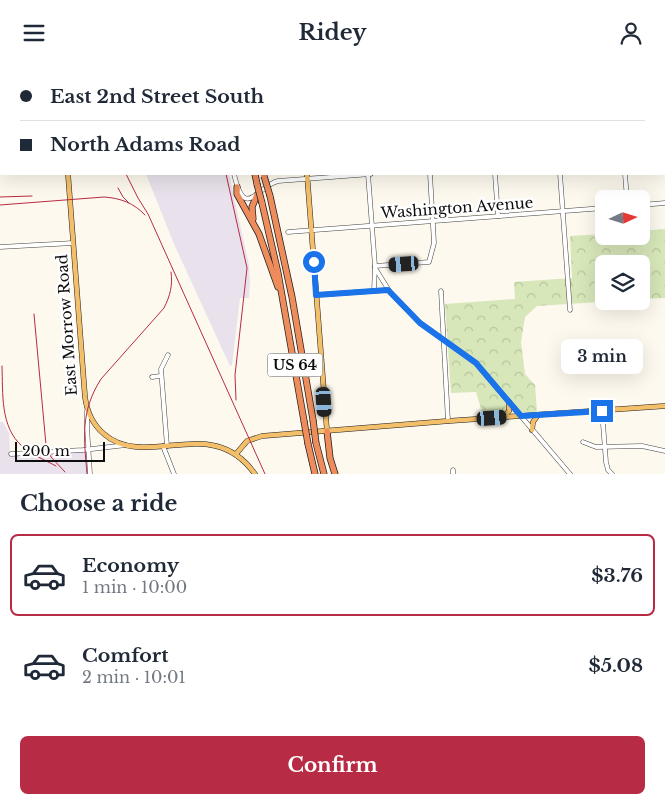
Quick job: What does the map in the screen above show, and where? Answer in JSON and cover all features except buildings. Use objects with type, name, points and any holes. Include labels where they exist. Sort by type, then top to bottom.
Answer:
[{"type":"highway","name":"US 64","points":[[254,175],[285,310],[315,474]]},
{"type":"highway","name":"US 64","points":[[264,175],[292,297],[316,443],[324,474]]},
{"type":"highway","points":[[237,187],[237,195],[253,223],[266,253],[285,310]]},
{"type":"highway","points":[[253,223],[252,207],[257,195]]},
{"type":"highway","points":[[327,431],[335,474]]},
{"type":"main road","name":"East Morrow Road","points":[[68,175],[87,410]]},
{"type":"main road","points":[[307,176],[327,431]]},
{"type":"main road","points":[[503,417],[510,409],[509,402]]},
{"type":"main road","points":[[236,454],[251,438],[277,435],[665,406]]},
{"type":"main road","points":[[87,410],[98,429],[110,439],[126,445],[140,447],[196,444],[222,447],[236,454],[255,474]]},
{"type":"main road","points":[[532,429],[533,422],[538,415]]},
{"type":"street","points":[[234,175],[237,187],[245,197],[250,198],[257,195],[270,184],[278,181],[307,176],[338,175]]},
{"type":"street","points":[[369,175],[375,267],[374,291]]},
{"type":"street","points":[[375,267],[430,262],[434,243],[430,175]]},
{"type":"street","points":[[495,175],[498,217]]},
{"type":"street","points":[[560,175],[570,310]]},
{"type":"street","points":[[625,175],[626,190]]},
{"type":"street","points":[[650,204],[665,203]]},
{"type":"street","name":"Washington Avenue","points":[[288,232],[595,209]]},
{"type":"street","points":[[0,247],[73,243]]},
{"type":"street","points":[[375,267],[388,290],[420,323],[476,363],[570,474]]},
{"type":"street","points":[[316,295],[388,290]]},
{"type":"street","points":[[441,291],[448,421]]},
{"type":"street","points":[[168,355],[162,365],[161,376],[165,446],[174,474]]},
{"type":"street","points":[[152,377],[161,376]]},
{"type":"street","name":"East Morrow Road","points":[[87,410],[90,474]]},
{"type":"street","points":[[602,411],[606,462],[608,470],[612,474]]},
{"type":"street","points":[[583,442],[596,447],[642,447],[665,451]]},
{"type":"street","points":[[11,454],[88,450],[126,445]]},
{"type":"shaded area","points":[[146,175],[229,175],[249,265],[250,281],[249,298],[240,298],[232,365],[230,366],[174,244]]},
{"type":"shaded area","points":[[0,422],[3,422],[9,433],[10,456],[87,451],[89,474],[0,474]]},
{"type":"green space","points":[[665,229],[665,298],[650,299],[650,255],[595,255],[595,302],[537,306],[525,317],[521,342],[525,374],[535,385],[537,412],[482,412],[476,392],[451,393],[445,304],[515,299],[514,282],[572,278],[570,236],[595,235],[595,245],[650,245],[650,230]]},
{"type":"railway","points":[[126,175],[148,214],[265,474]]},
{"type":"railway","points":[[226,175],[247,268],[235,375],[236,400]]},
{"type":"railway","points":[[118,188],[129,203]]},
{"type":"railway","points":[[0,197],[32,196]]},
{"type":"railway","points":[[0,205],[104,197],[126,202],[136,207],[145,215]]},
{"type":"railway","points":[[87,474],[85,425],[94,391],[101,379],[164,308],[172,281],[171,272]]},
{"type":"railway","points":[[34,314],[46,445],[51,457],[65,472]]},
{"type":"railway","points":[[2,366],[4,409],[10,429],[22,446],[34,455],[56,466]]},
{"type":"route","points":[[314,262],[316,295],[388,290],[428,330],[476,363],[521,416],[602,411]]}]
